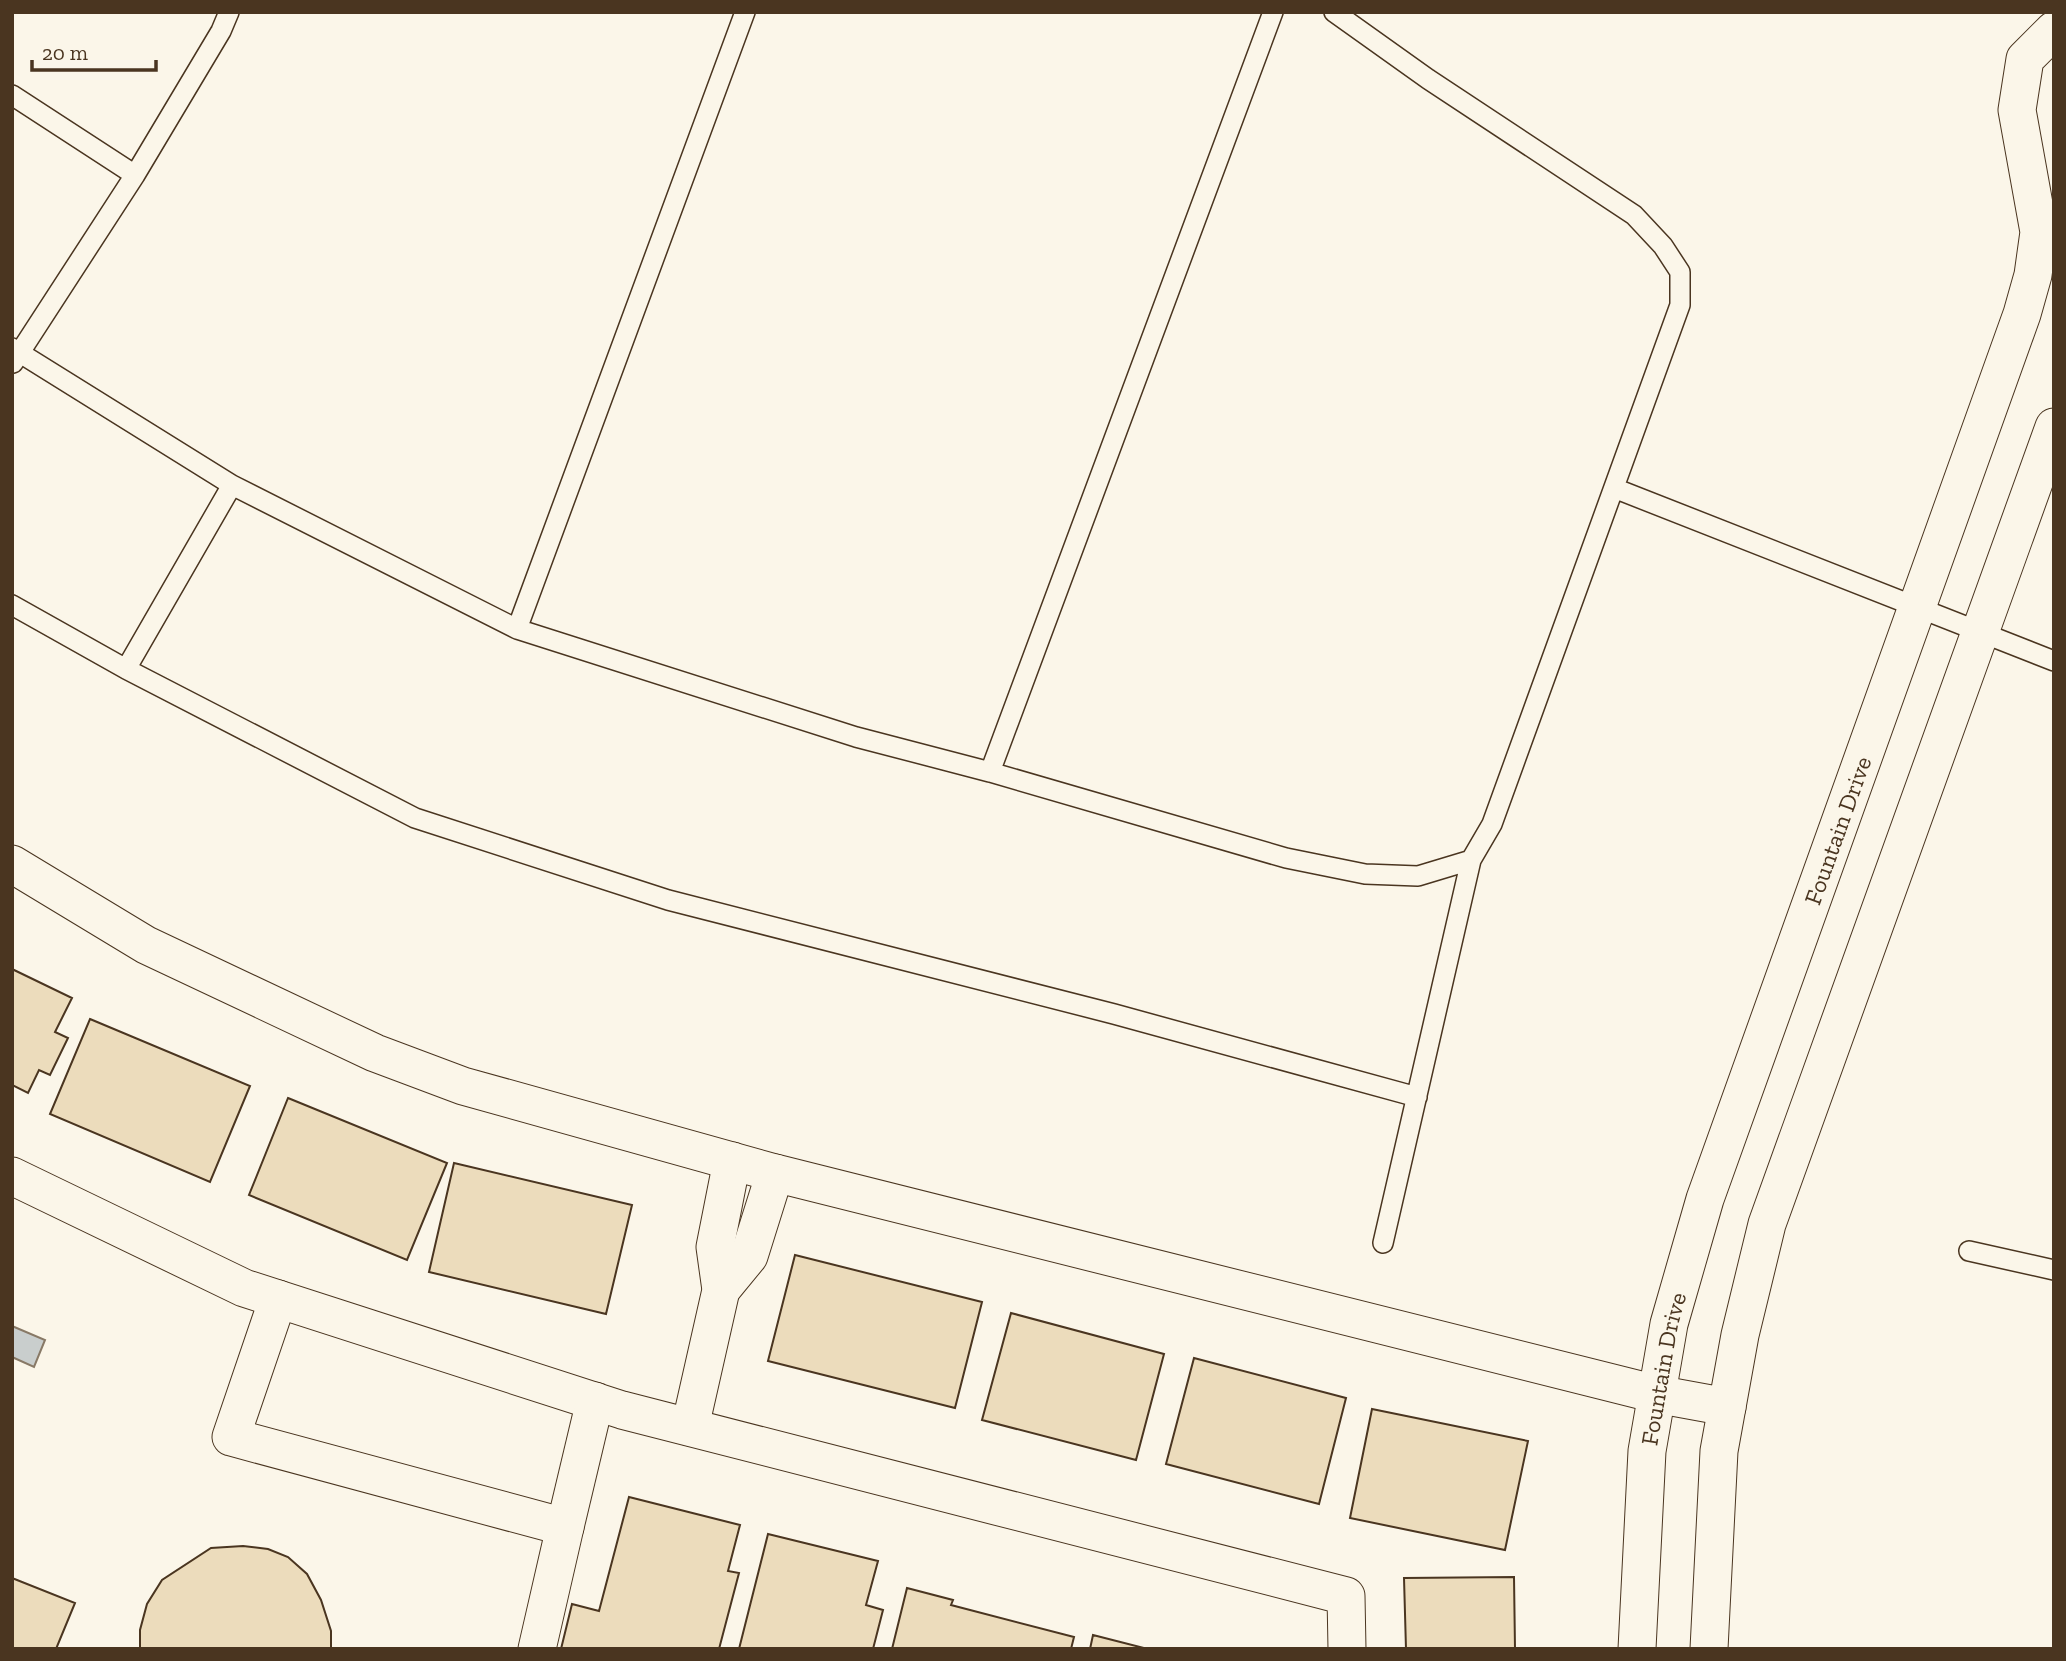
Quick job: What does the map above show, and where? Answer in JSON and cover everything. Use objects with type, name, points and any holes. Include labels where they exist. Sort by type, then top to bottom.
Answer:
[{"type":"street","name":"Fountain Drive","points":[[1637,1649],[1647,1451],[1669,1324],[1705,1199],[2034,275],[2039,232],[2017,110],[2025,59],[2054,30]]},
{"type":"street","points":[[1709,1649],[1720,1451],[1740,1335],[1767,1224],[2054,426]]},
{"type":"street","points":[[12,864],[146,945],[375,1053],[463,1086],[775,1173],[1656,1394],[1727,1408]]},
{"type":"street","points":[[690,1427],[721,1290],[715,1247],[732,1161]]},
{"type":"street","points":[[721,1290],[749,1256],[775,1173]]},
{"type":"street","points":[[12,1176],[244,1288],[595,1401],[1346,1596],[1347,1649]]},
{"type":"street","points":[[278,1299],[231,1437],[565,1527]]},
{"type":"street","points":[[537,1649],[595,1401]]},
{"type":"lane","points":[[229,12],[221,31],[135,175],[15,355],[232,485],[517,629],[856,737],[990,772],[1286,858],[1365,874],[1418,876],[1471,860]]},
{"type":"lane","points":[[517,629],[745,12]]},
{"type":"lane","points":[[990,772],[1273,12]]},
{"type":"lane","points":[[1334,12],[1428,79],[1634,215],[1663,246],[1680,272],[1680,305],[1492,824],[1471,860],[1383,1243]]},
{"type":"lane","points":[[12,96],[135,175]]},
{"type":"lane","points":[[126,669],[232,485]]},
{"type":"lane","points":[[1614,488],[2054,661]]},
{"type":"lane","points":[[12,605],[126,669],[415,818],[668,901],[1114,1014],[1417,1097]]},
{"type":"lane","points":[[1969,1251],[2054,1270]]},
{"type":"shaded area","points":[[12,1326],[45,1340],[34,1367],[12,1357]]},
{"type":"building","points":[[12,969],[72,998],[55,1032],[68,1038],[50,1075],[39,1070],[28,1093],[12,1085]]},
{"type":"building","points":[[90,1019],[250,1086],[210,1182],[50,1114]]},
{"type":"building","points":[[288,1098],[447,1163],[407,1260],[249,1195]]},
{"type":"building","points":[[454,1163],[632,1205],[606,1314],[429,1272]]},
{"type":"building","points":[[795,1255],[982,1302],[955,1408],[768,1361]]},
{"type":"building","points":[[1011,1313],[1164,1354],[1136,1460],[982,1420]]},
{"type":"building","points":[[1194,1358],[1346,1398],[1319,1504],[1166,1464]]},
{"type":"building","points":[[1372,1409],[1528,1441],[1505,1550],[1350,1518]]},
{"type":"building","points":[[629,1497],[740,1525],[728,1571],[739,1573],[719,1649],[561,1649],[572,1604],[599,1611]]},
{"type":"building","points":[[768,1534],[878,1561],[866,1605],[883,1610],[873,1649],[739,1649]]},
{"type":"building","points":[[243,1546],[268,1549],[288,1557],[307,1574],[321,1600],[331,1631],[331,1649],[140,1649],[140,1630],[147,1604],[162,1580],[211,1548]]},
{"type":"building","points":[[1514,1577],[1515,1649],[1406,1649],[1404,1578]]},
{"type":"building","points":[[12,1578],[75,1603],[56,1649],[12,1649]]},
{"type":"building","points":[[907,1588],[953,1600],[951,1605],[1074,1637],[1071,1649],[892,1649]]},
{"type":"building","points":[[1093,1635],[1144,1648],[1144,1649],[1090,1649]]}]
